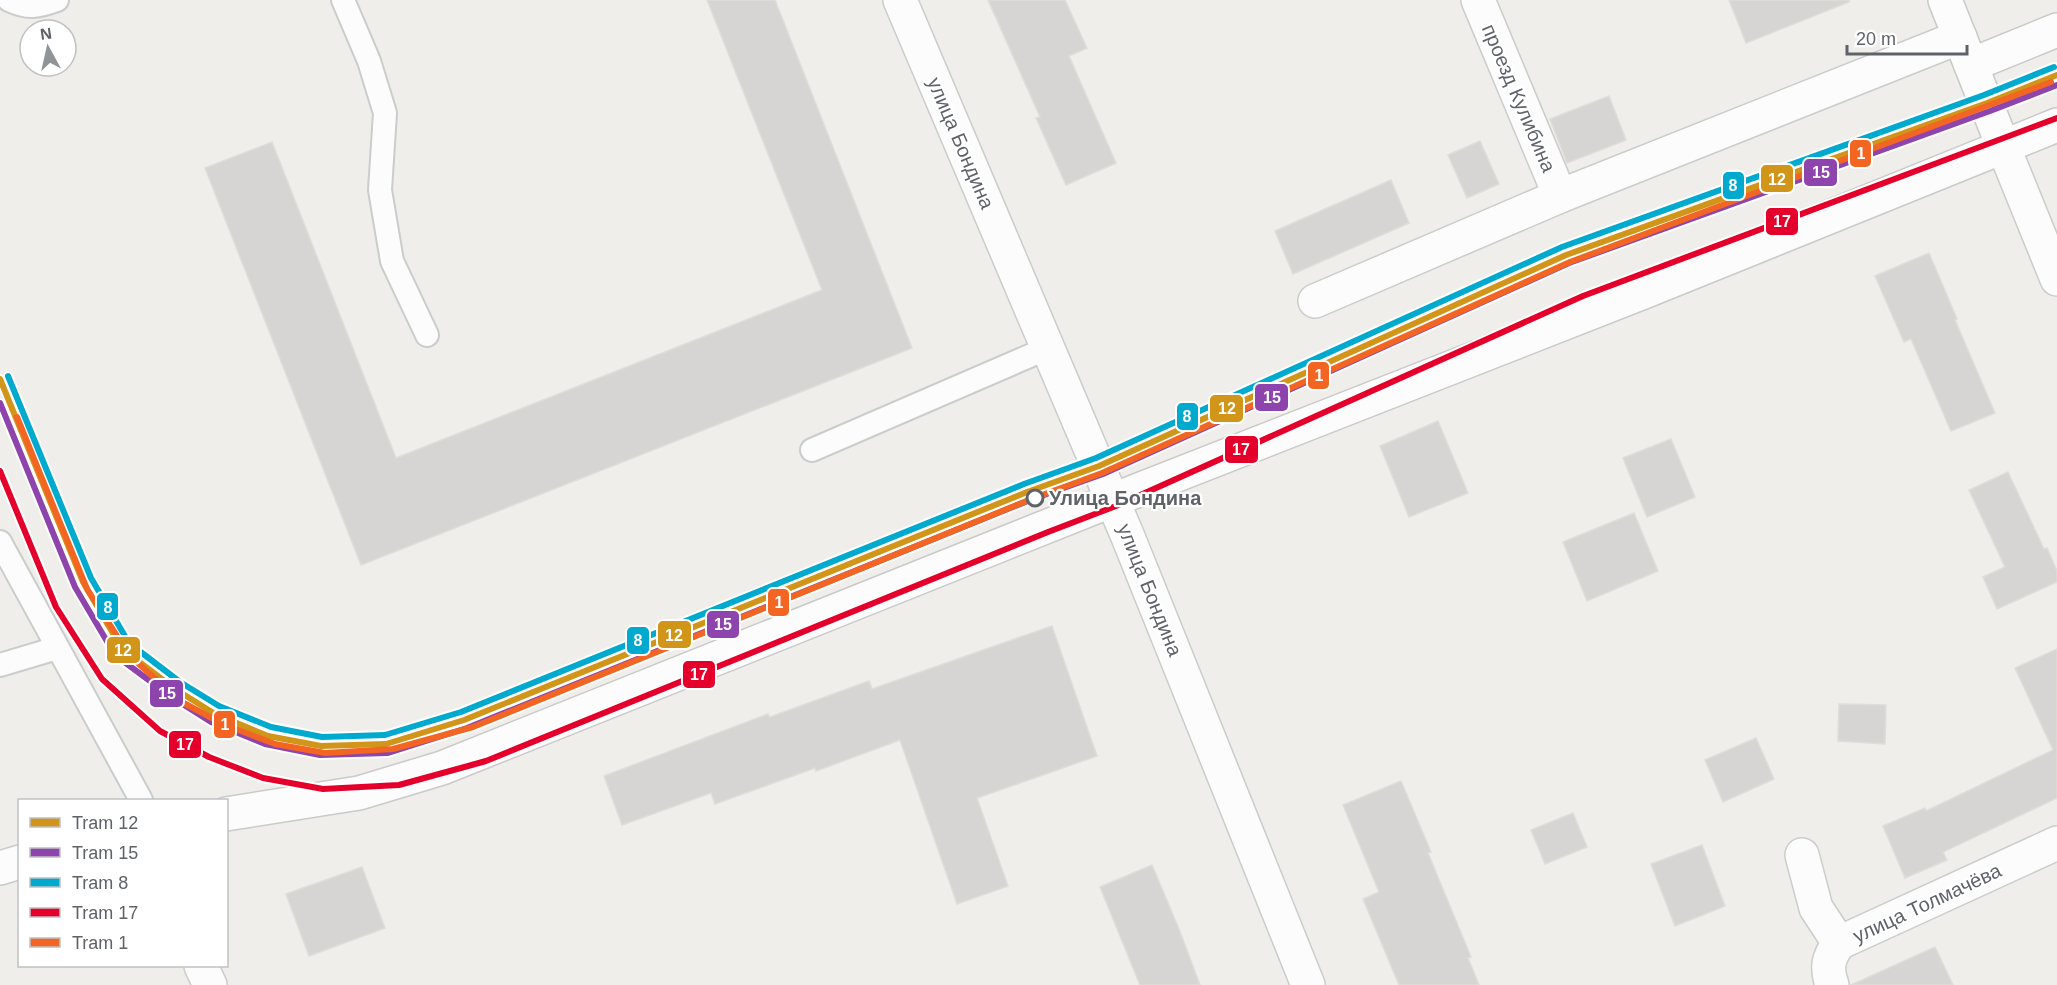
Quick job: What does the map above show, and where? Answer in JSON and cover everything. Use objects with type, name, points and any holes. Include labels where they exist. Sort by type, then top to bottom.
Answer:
[{"type":"street","name":"улица Бондина","points":[[900,0],[1113,500],[1308,985]]},
{"type":"street","name":"проезд Кулибина","points":[[1478,0],[1560,196]]},
{"type":"street","points":[[1945,0],[2057,279]]},
{"type":"street","points":[[1315,301],[1560,196],[1966,51],[2057,30]]},
{"type":"street","points":[[228,814],[359,793],[442,768],[2057,126]]},
{"type":"street","name":"улица Толмачёва","points":[[1832,985],[1828,973],[1830,956],[1839,944],[2057,843]]},
{"type":"street","points":[[1802,855],[1816,908],[1839,944]]},
{"type":"street","points":[[0,867],[18,862]]},
{"type":"street","points":[[201,967],[210,985]]},
{"type":"lane","points":[[9,0],[23,7],[57,0]]},
{"type":"lane","points":[[343,0],[369,61],[385,113],[380,190],[392,261],[427,335]]},
{"type":"lane","points":[[812,450],[1048,348]]},
{"type":"lane","points":[[0,542],[140,799]]},
{"type":"lane","points":[[0,665],[57,648]]},
{"type":"building","points":[[707,0],[775,0],[912,348],[361,565],[205,168],[272,142],[396,458],[822,290]]},
{"type":"building","points":[[988,0],[1065,0],[1087,48],[1069,56],[1116,163],[1066,185],[1036,118],[1040,117]]},
{"type":"building","points":[[1729,0],[1849,0],[1849,2],[1746,43]]},
{"type":"building","points":[[1609,96],[1626,140],[1567,163],[1550,119]]},
{"type":"building","points":[[1480,141],[1499,184],[1467,198],[1448,155]]},
{"type":"building","points":[[1391,180],[1409,223],[1293,274],[1275,231]]},
{"type":"building","points":[[1929,253],[1995,413],[1951,431],[1911,339],[1904,342],[1875,276]]},
{"type":"building","points":[[1438,421],[1468,493],[1409,517],[1380,446]]},
{"type":"building","points":[[1671,439],[1695,497],[1647,517],[1623,458]]},
{"type":"building","points":[[2008,472],[2044,549],[2047,548],[2057,571],[2057,582],[1997,609],[1983,577],[2005,567],[1969,490]]},
{"type":"building","points":[[1634,513],[1658,571],[1587,601],[1563,542]]},
{"type":"building","points":[[1052,626],[1097,756],[977,798],[1008,886],[957,904],[900,740],[816,771],[815,768],[715,804],[711,793],[622,825],[604,776],[768,714],[770,717],[869,681],[872,689]]},
{"type":"building","points":[[2057,649],[2057,798],[1943,852],[1947,860],[1905,878],[1883,826],[1925,808],[1926,811],[2053,750],[2015,668]]},
{"type":"building","points":[[1839,704],[1886,705],[1885,744],[1838,741]]},
{"type":"building","points":[[1756,738],[1774,779],[1723,802],[1705,760]]},
{"type":"building","points":[[1401,781],[1431,852],[1428,853],[1471,957],[1468,958],[1479,985],[1399,985],[1363,899],[1379,892],[1343,805]]},
{"type":"building","points":[[1573,813],[1587,847],[1545,864],[1531,830]]},
{"type":"building","points":[[1702,845],[1725,906],[1675,926],[1651,864]]},
{"type":"building","points":[[1152,865],[1200,985],[1140,985],[1100,887]]},
{"type":"building","points":[[362,867],[385,928],[309,956],[286,894]]},
{"type":"building","points":[[1935,947],[1953,985],[1851,985]]},
{"type":"tram line","name":"8","points":[[8,376],[91,578],[129,643],[180,682],[219,706],[271,727],[322,737],[385,735],[461,712],[1024,484],[1096,458],[1562,247],[1984,95],[2054,67]]},
{"type":"tram line","name":"12","points":[[0,379],[83,582],[122,649],[175,689],[215,714],[268,736],[321,746],[386,744],[464,720],[1027,492],[1099,466],[1566,255],[1987,103],[2057,75]]},
{"type":"tram line","name":"1","points":[[17,417],[87,589],[130,656],[180,701],[223,724],[275,744],[325,753],[393,749],[473,727],[1034,498],[1102,473],[1570,262],[2051,82]]},
{"type":"tram line","name":"15","points":[[0,403],[75,587],[115,655],[170,696],[211,722],[265,744],[320,755],[388,753],[467,728],[1030,500],[1103,474],[1569,263],[2057,85]]},
{"type":"tram line","name":"17","points":[[0,471],[56,607],[102,679],[160,731],[209,757],[263,778],[323,789],[399,785],[486,761],[1116,506],[1583,296],[2057,118]]},
{"type":"place","name":"Улица Бондина","points":[[1035,498]]}]
